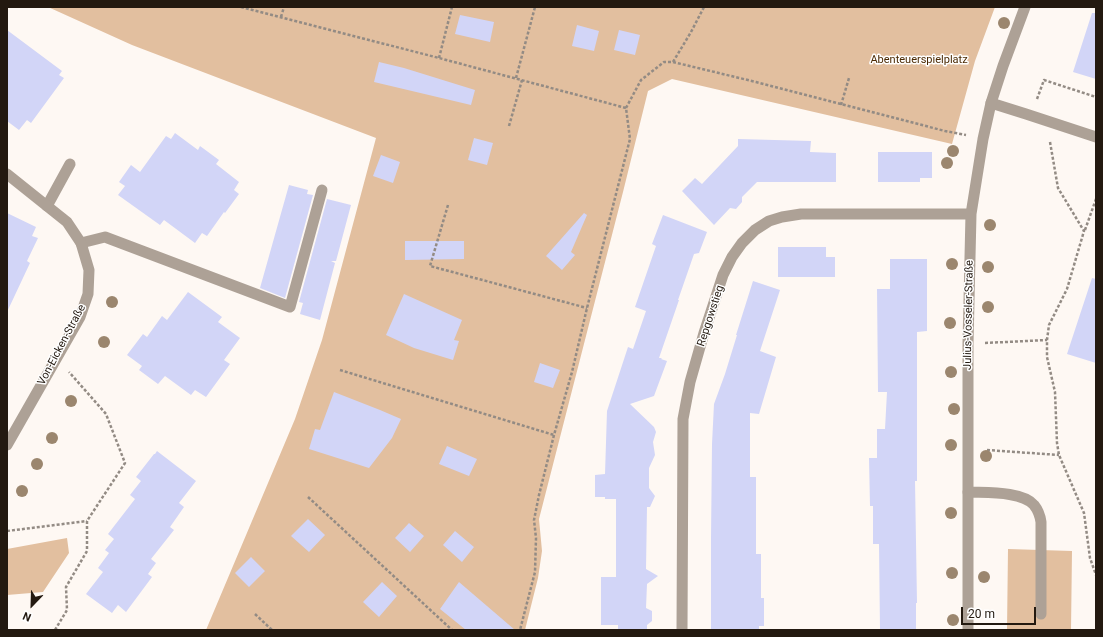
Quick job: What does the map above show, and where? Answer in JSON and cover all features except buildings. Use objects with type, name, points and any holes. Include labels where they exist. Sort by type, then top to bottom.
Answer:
[{"type":"street","name":"Julius-Vosseler-Straße","points":[[968,630],[968,344],[971,214],[983,139],[991,103],[1025,7]]},
{"type":"street","points":[[991,103],[1096,137]]},
{"type":"street","points":[[47,206],[70,164]]},
{"type":"street","name":"Von-Eicken-Straße","points":[[7,174],[67,222],[81,243],[89,270],[88,294],[80,317],[7,445]]},
{"type":"street","points":[[81,243],[105,236],[290,307],[322,190]]},
{"type":"street","name":"Repgowstieg","points":[[682,630],[684,419],[690,382],[704,333],[732,257],[742,243],[755,230],[782,217],[801,214],[971,214]]},
{"type":"street","points":[[968,492],[1013,495],[1024,498],[1033,504],[1039,512],[1041,522],[1041,614]]},
{"type":"path","points":[[241,7],[626,108]]},
{"type":"path","points":[[281,17],[284,7]]},
{"type":"path","points":[[439,58],[452,7]]},
{"type":"path","points":[[516,78],[535,7]]},
{"type":"path","points":[[672,62],[691,32],[704,7]]},
{"type":"path","points":[[520,630],[534,572],[536,538],[534,520],[539,495],[572,372],[630,139],[626,108],[641,80],[664,62],[672,62],[756,82],[945,132],[983,139]]},
{"type":"path","points":[[841,105],[849,78]]},
{"type":"path","points":[[509,126],[522,80]]},
{"type":"path","points":[[1026,114],[1034,108],[1044,80],[1096,97]]},
{"type":"path","points":[[1047,121],[1058,188],[1084,231]]},
{"type":"path","points":[[1096,199],[1084,231],[1066,289],[1049,325],[1047,340],[1047,356],[1055,392],[1059,454],[1084,513],[1090,558],[1096,574]]},
{"type":"path","points":[[448,206],[430,266],[587,308]]},
{"type":"path","points":[[968,344],[1047,340]]},
{"type":"path","points":[[55,630],[67,610],[66,587],[87,551],[87,521],[125,463],[106,414],[57,358]]},
{"type":"path","points":[[340,370],[554,435]]},
{"type":"path","points":[[1006,451],[1059,454]]},
{"type":"path","points":[[308,497],[452,630]]},
{"type":"path","points":[[7,531],[87,521]]},
{"type":"path","points":[[254,614],[272,630]]},
{"type":"green space","name":"Abenteuerspielplatz","points":[[48,7],[995,7],[975,61],[952,144],[672,79],[648,91],[539,519],[542,551],[538,578],[525,630],[206,630],[295,419],[322,340],[376,138],[132,45]]},
{"type":"green space","points":[[67,538],[69,553],[43,592],[7,595],[7,549]]},
{"type":"green space","points":[[1008,549],[1072,551],[1071,630],[1007,630]]}]
